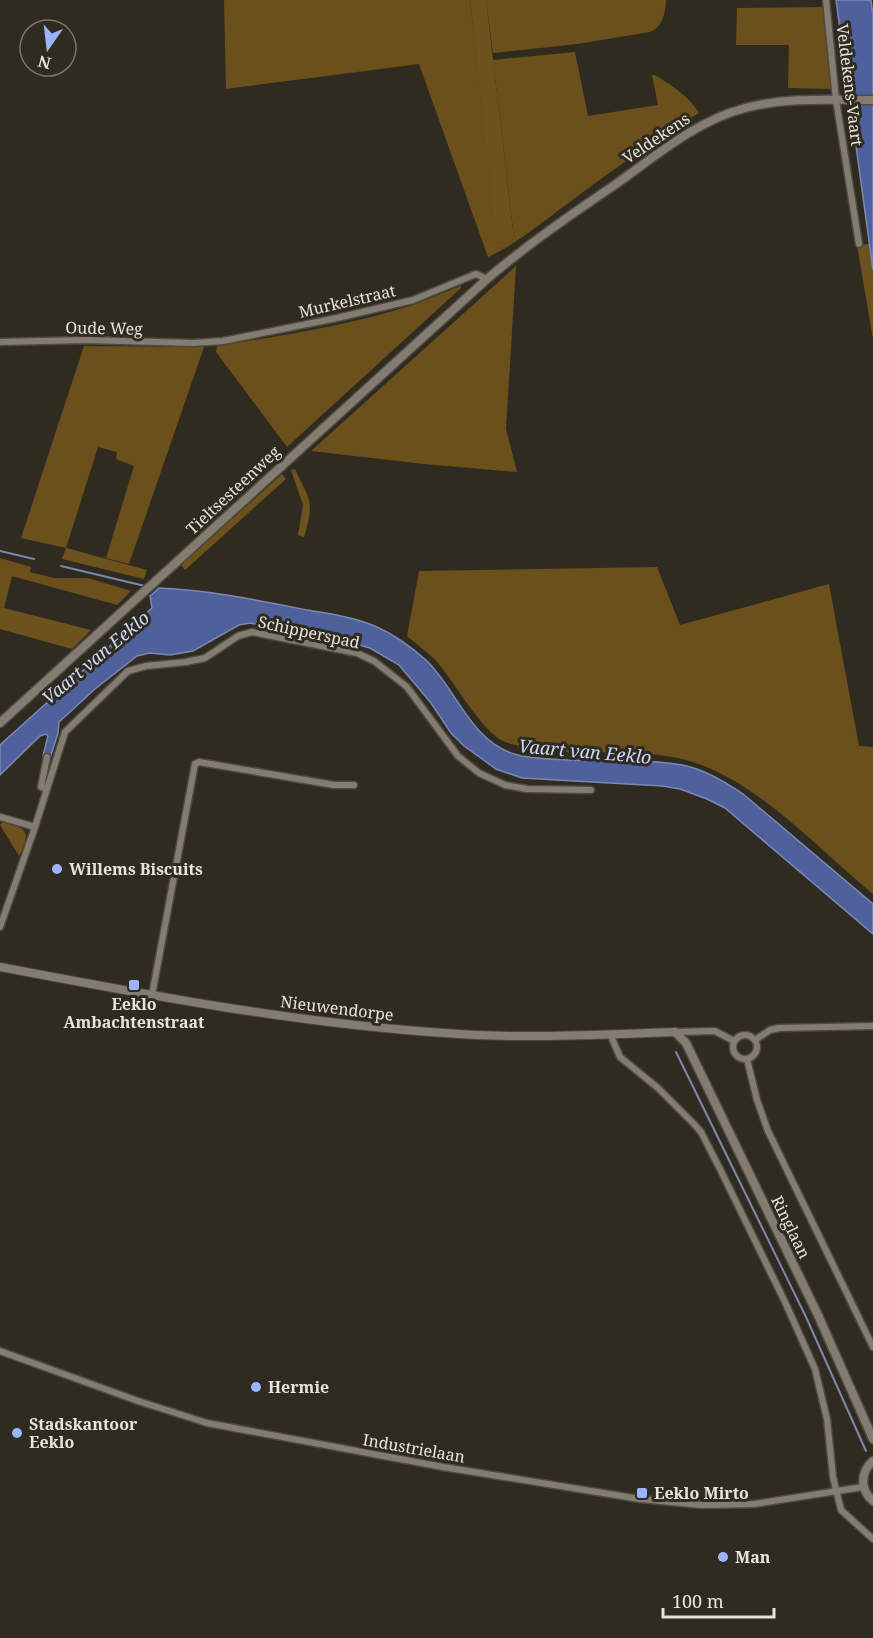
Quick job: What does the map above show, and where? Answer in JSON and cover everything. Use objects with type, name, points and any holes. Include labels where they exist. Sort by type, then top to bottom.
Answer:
[{"type":"main road","name":"Veldekens","points":[[486,279],[514,255],[705,123],[732,112],[767,103],[804,100],[873,100]]},
{"type":"main road","name":"Tieltsesteenweg","points":[[0,723],[486,279]]},
{"type":"main road","name":"Ringlaan","points":[[675,1032],[686,1043],[818,1315],[873,1439]]},
{"type":"main road","points":[[873,1461],[865,1470],[863,1487],[873,1501]]},
{"type":"street","name":"Veldekens-Vaart","points":[[826,0],[859,244]]},
{"type":"street","name":"Murkelstraat","points":[[208,343],[337,318],[413,300],[476,274],[486,279]]},
{"type":"street","name":"Oude Weg","points":[[0,342],[86,340],[208,343]]},
{"type":"street","name":"Schipperspad","points":[[0,927],[65,732],[128,671],[146,666],[205,658],[239,636],[252,632],[357,653],[374,662],[406,687],[458,756],[479,773],[496,781],[526,789],[591,790]]},
{"type":"street","points":[[47,757],[41,787],[47,789]]},
{"type":"street","points":[[152,995],[195,764],[198,762],[334,785],[354,785]]},
{"type":"street","points":[[0,817],[35,827]]},
{"type":"street","name":"Nieuwendorpe","points":[[0,967],[232,1009],[443,1033],[516,1036],[675,1032]]},
{"type":"street","points":[[755,1040],[770,1030],[779,1028],[873,1026]]},
{"type":"street","points":[[675,1032],[714,1031],[734,1041]]},
{"type":"street","points":[[610,1034],[614,1045],[625,1061],[658,1088],[701,1132],[781,1293],[815,1369],[827,1419],[836,1493],[841,1510],[873,1539]]},
{"type":"street","points":[[734,1041],[742,1035],[750,1035],[755,1040],[756,1052],[747,1059]]},
{"type":"street","points":[[734,1041],[734,1052],[737,1056],[747,1059]]},
{"type":"street","points":[[747,1059],[757,1100],[768,1131],[873,1347]]},
{"type":"street","name":"Industrielaan","points":[[0,1351],[138,1401],[207,1423],[443,1467],[640,1499],[702,1505],[754,1504],[863,1487]]},
{"type":"shaded area","points":[[224,0],[470,0],[498,243],[514,238],[493,60],[575,52],[588,116],[658,105],[652,75],[679,91],[699,113],[632,157],[519,239],[488,257],[419,64],[226,89]]},
{"type":"shaded area","points":[[470,0],[486,0],[514,239],[497,243]]},
{"type":"shaded area","points":[[486,0],[666,0],[665,10],[658,27],[650,32],[577,44],[493,53]]},
{"type":"shaded area","points":[[824,7],[832,89],[788,88],[789,45],[736,45],[737,8]]},
{"type":"shaded area","points":[[869,244],[873,270],[873,339],[857,245]]},
{"type":"shaded area","points":[[516,266],[506,429],[517,472],[311,451]]},
{"type":"shaded area","points":[[461,286],[287,447],[216,352],[217,346],[316,329],[389,312]]},
{"type":"shaded area","points":[[84,346],[204,347],[129,564],[106,558],[134,466],[116,459],[117,452],[98,447],[66,548],[21,538]]},
{"type":"shaded area","points":[[295,469],[310,508],[304,537],[298,535],[303,505],[291,470]]},
{"type":"shaded area","points":[[282,474],[286,479],[185,570],[181,565]]},
{"type":"shaded area","points":[[66,548],[147,570],[144,579],[62,559]]},
{"type":"shaded area","points":[[0,558],[31,567],[30,572],[54,578],[88,578],[131,591],[117,605],[12,576],[4,608],[0,607]]},
{"type":"shaded area","points":[[657,567],[680,625],[829,584],[859,746],[873,747],[873,894],[759,797],[708,768],[663,755],[550,751],[501,740],[477,716],[438,663],[407,636],[419,571]]},
{"type":"shaded area","points":[[0,607],[91,630],[72,649],[0,629]]},
{"type":"shaded area","points":[[3,821],[25,832],[25,841],[19,856],[0,825]]},
{"type":"water","points":[[836,0],[871,0],[873,16],[873,270]]},
{"type":"water","points":[[159,588],[251,599],[342,616],[377,627],[403,642],[426,660],[486,738],[514,754],[548,759],[669,763],[698,769],[714,776],[743,794],[873,904],[873,934],[725,808],[707,799],[680,789],[662,786],[522,778],[496,769],[464,746],[451,733],[431,703],[399,665],[370,648],[250,623],[239,625],[193,651],[170,655],[150,653],[137,656],[95,689],[59,722],[50,758],[43,756],[48,736],[46,734],[40,736],[0,775],[0,745],[152,608],[150,596]]},
{"type":"waterway","points":[[0,551],[34,559]]},
{"type":"waterway","points":[[61,566],[145,586]]},
{"type":"waterway","points":[[676,1052],[806,1317],[866,1451]]},
{"type":"place","name":"Willems Biscuits","points":[[57,869]]},
{"type":"place","name":"Eeklo Ambachtenstraat","points":[[134,985]]},
{"type":"place","name":"Hermie","points":[[256,1387]]},
{"type":"place","name":"Stadskantoor Eeklo","points":[[17,1433]]},
{"type":"place","name":"Eeklo Mirto","points":[[642,1493]]},
{"type":"place","name":"Man","points":[[723,1557]]},
{"type":"water label","name":"Vaart van Eeklo","points":[[96,658]]},
{"type":"water label","name":"Vaart van Eeklo","points":[[585,752]]}]
